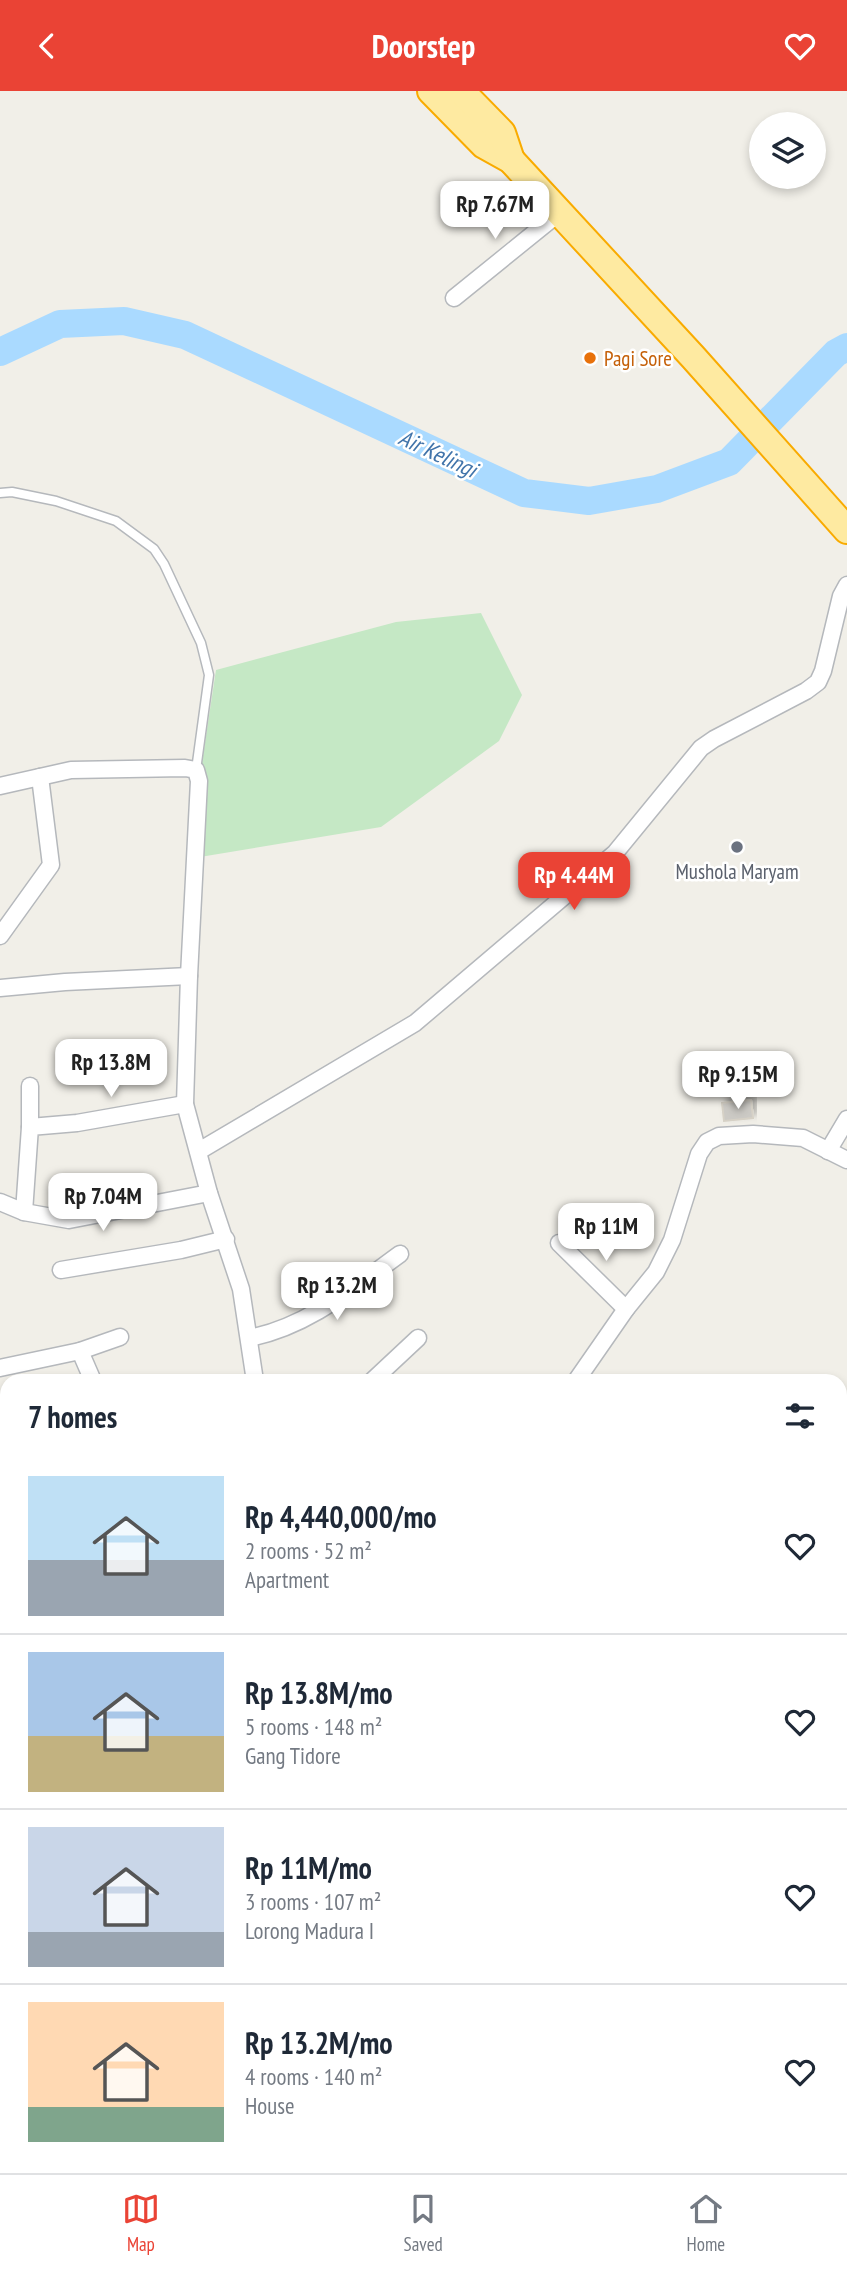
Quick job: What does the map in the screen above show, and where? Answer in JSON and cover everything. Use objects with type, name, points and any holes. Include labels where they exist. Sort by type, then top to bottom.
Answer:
[{"type":"highway","points":[[431,91],[484,145],[511,160],[694,357],[847,530]]},
{"type":"highway","points":[[461,91],[502,133],[511,160]]},
{"type":"street","points":[[454,299],[559,212]]},
{"type":"street","points":[[199,1151],[415,1023],[615,853],[701,748],[818,682],[841,596],[847,586]]},
{"type":"street","points":[[0,786],[71,770],[196,770],[199,781],[185,1104],[209,1193],[241,1289],[254,1374]]},
{"type":"street","points":[[0,936],[51,865],[40,777]]},
{"type":"street","points":[[0,988],[65,982],[189,977]]},
{"type":"street","points":[[24,1212],[30,1086]]},
{"type":"street","points":[[30,1126],[98,1120],[185,1104]]},
{"type":"street","points":[[828,1151],[847,1119]]},
{"type":"street","points":[[581,1374],[662,1262],[672,1240],[699,1154],[707,1142],[719,1136],[753,1134],[803,1138],[847,1160]]},
{"type":"street","points":[[0,1202],[24,1212],[57,1219],[82,1219],[209,1193]]},
{"type":"street","points":[[61,1270],[181,1250],[226,1239]]},
{"type":"street","points":[[559,1243],[626,1309]]},
{"type":"street","points":[[249,1338],[275,1332],[325,1308],[400,1254]]},
{"type":"street","points":[[0,1368],[80,1351],[120,1337]]},
{"type":"street","points":[[379,1374],[418,1338]]},
{"type":"street","points":[[80,1351],[90,1374]]},
{"type":"lane","points":[[0,493],[12,492],[56,501],[116,521],[154,549],[164,564],[201,643],[209,675],[196,770]]},
{"type":"green space","points":[[481,613],[522,695],[499,741],[381,827],[200,857],[201,769],[216,670],[396,622]]},
{"type":"building","points":[[751,1100],[753,1118],[724,1121],[722,1103]]},
{"type":"waterway","name":"Air Kelingi","points":[[0,352],[60,324],[124,321],[185,335],[524,493],[589,501],[657,489],[729,462],[836,353],[847,347]]},
{"type":"place","name":"Pagi Sore","points":[[590,358]]},
{"type":"place","name":"Mushola Maryam","points":[[737,847]]}]
